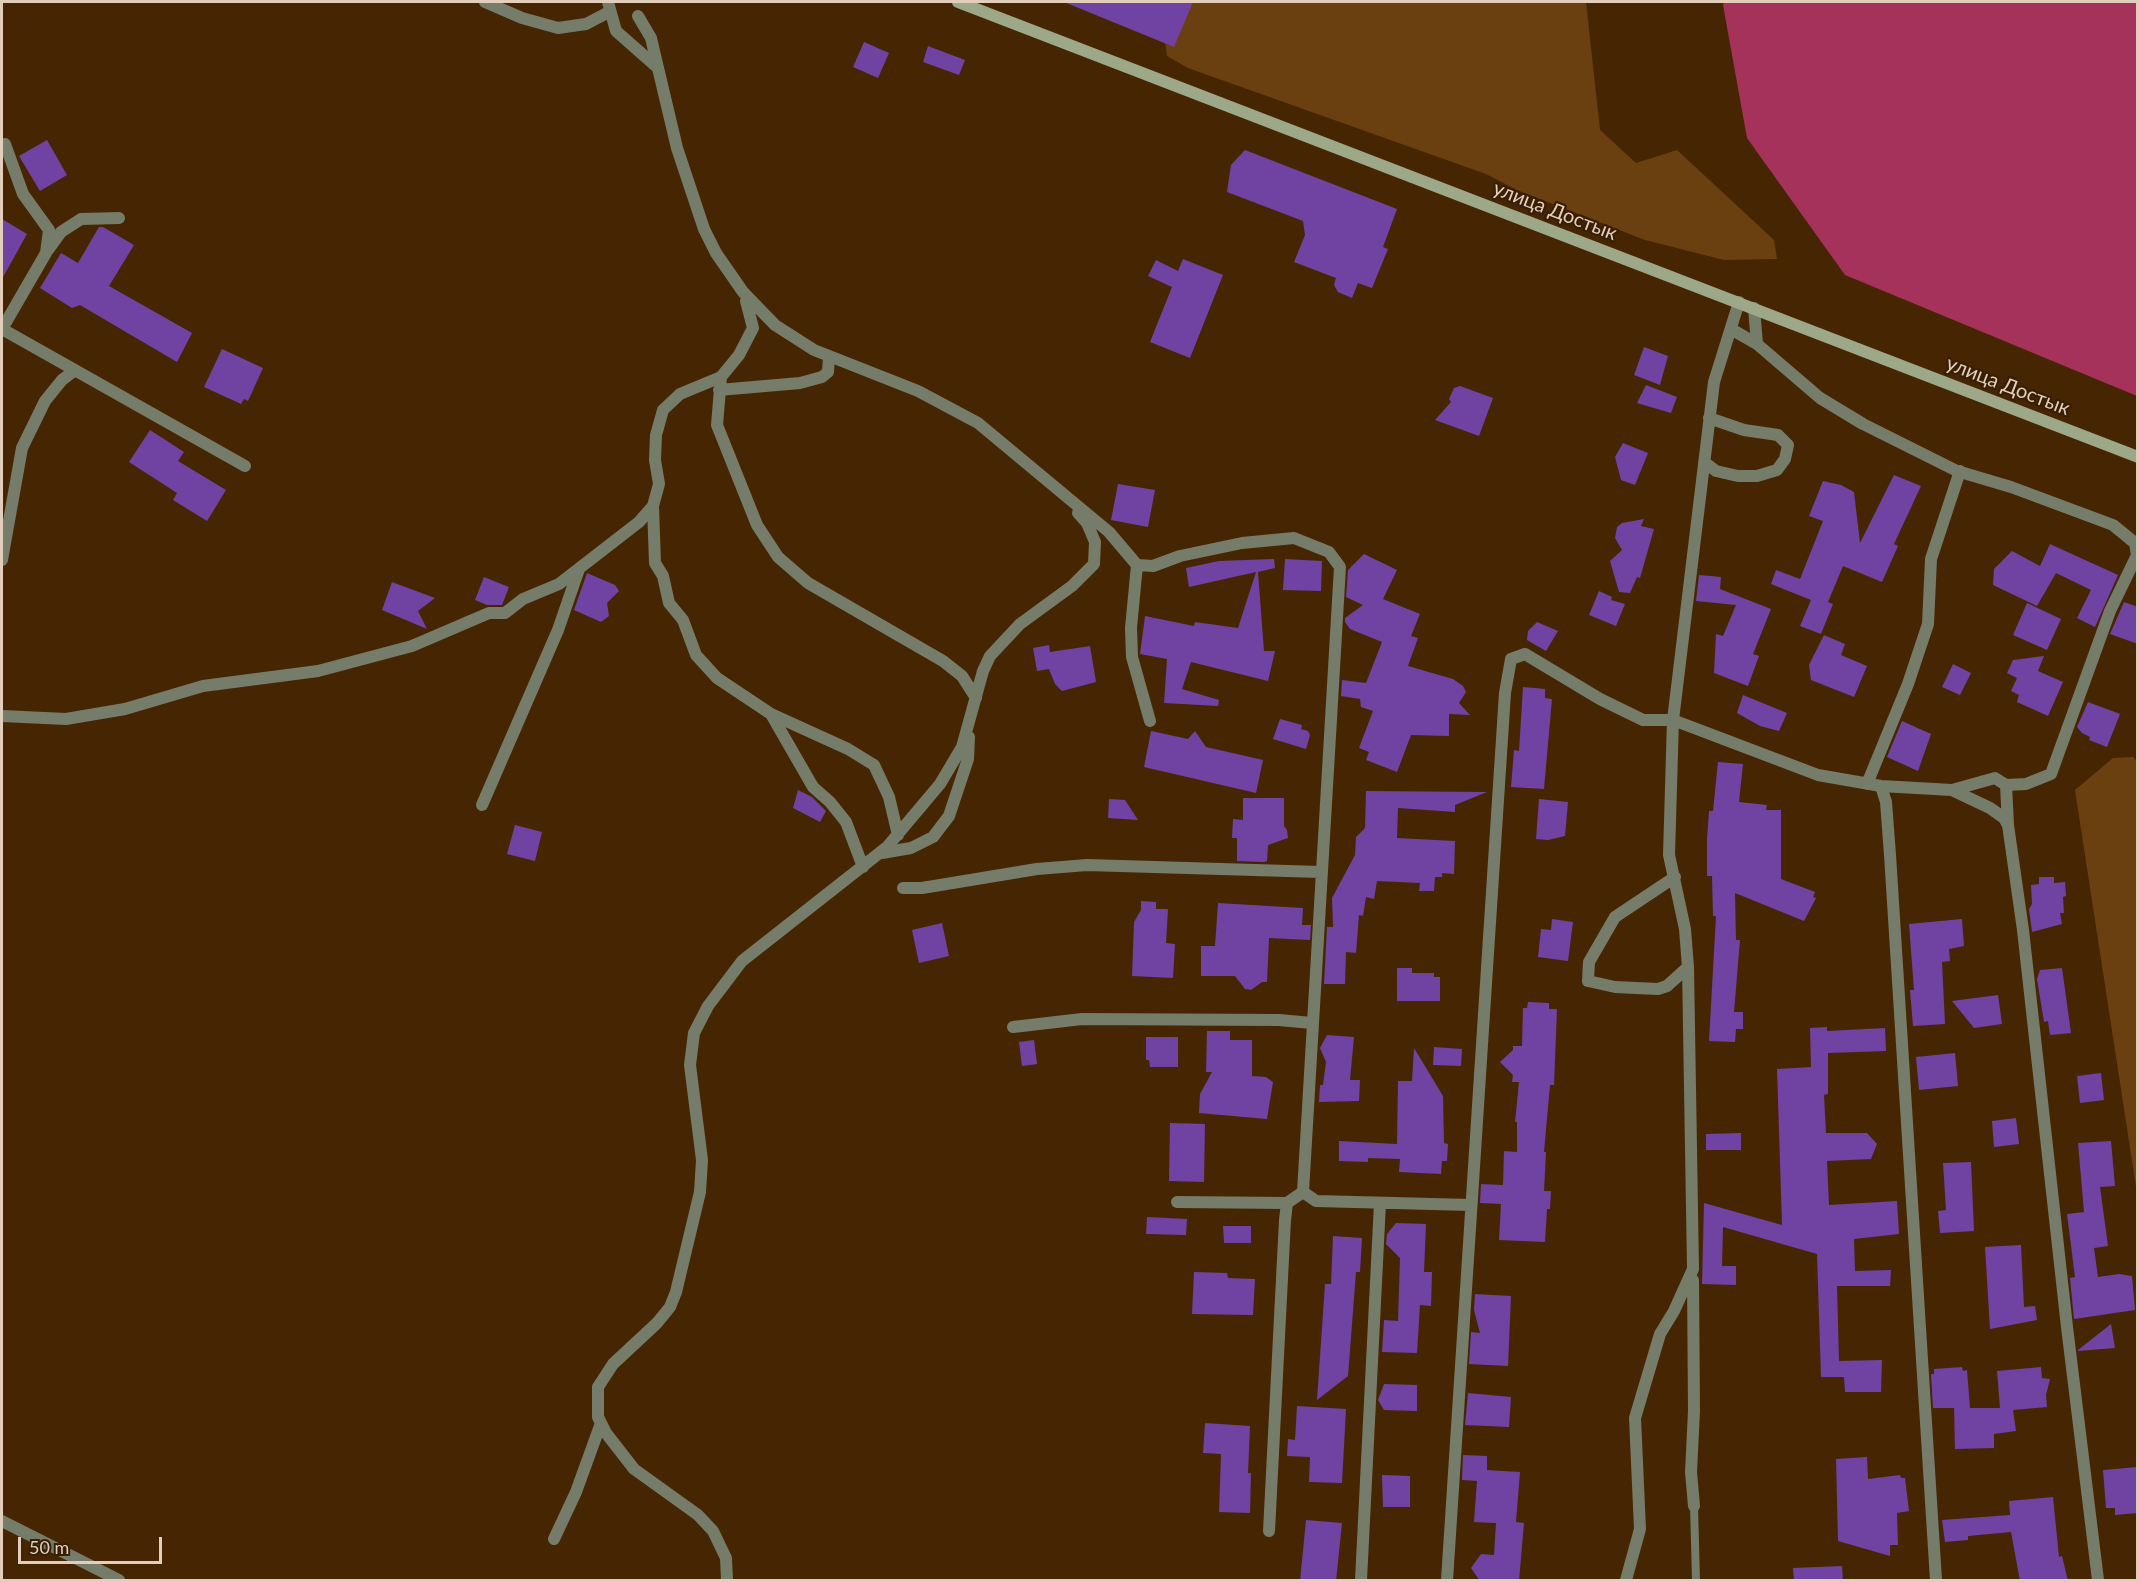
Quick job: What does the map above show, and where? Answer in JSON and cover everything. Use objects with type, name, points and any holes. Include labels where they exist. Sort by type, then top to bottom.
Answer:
[{"type":"main road","name":"улица Достык","points":[[958,2],[2138,457]]},
{"type":"street","points":[[485,2],[522,18],[558,28],[586,24],[608,7],[616,31],[658,68]]},
{"type":"street","points":[[638,16],[651,38],[693,202],[716,253],[758,310],[792,338],[829,356],[918,392],[978,423],[1109,532],[1137,565],[1153,566],[1180,556],[1242,543],[1294,538],[1329,552],[1336,558],[1340,567],[1303,1192]]},
{"type":"street","points":[[5,144],[23,194],[49,230],[46,253]]},
{"type":"street","points":[[49,230],[81,219],[119,218]]},
{"type":"street","points":[[81,219],[61,232],[46,253],[2,329],[245,466]]},
{"type":"street","points":[[743,292],[752,316],[753,328],[739,355],[721,377],[680,393],[663,410],[656,435],[655,460],[659,484],[653,506],[655,563],[663,576],[669,603],[683,620],[696,655],[717,678],[771,714],[848,749],[874,765],[889,797],[898,835]]},
{"type":"street","points":[[1694,1506],[1691,1472],[1694,1411],[1688,968],[1685,929],[1670,855],[1673,720],[1714,382],[1739,302]]},
{"type":"street","points":[[1754,308],[1757,344]]},
{"type":"street","points":[[1447,1581],[1505,693],[1511,658],[1525,654],[1600,699],[1643,720],[1673,720],[1818,775],[1881,786],[1952,790],[1995,778],[2006,785],[2026,784],[2051,774],[2110,611],[2137,555],[2132,535],[2113,525],[2011,487],[1960,471],[1863,424],[1820,398],[1757,344],[1731,329]]},
{"type":"street","points":[[719,390],[800,383],[822,377],[828,372],[829,356]]},
{"type":"street","points":[[2,560],[22,448],[45,401],[62,380],[75,370]]},
{"type":"street","points":[[721,377],[717,425],[757,525],[778,557],[808,583],[943,661],[962,676],[976,698]]},
{"type":"street","points":[[1704,462],[1716,471],[1738,476],[1757,476],[1777,470],[1785,459],[1788,445],[1778,435],[1744,430],[1709,418]]},
{"type":"street","points":[[1867,784],[1899,700],[1908,684],[1928,624],[1931,559],[1960,471]]},
{"type":"street","points":[[555,1539],[576,1492],[601,1423],[598,1387],[613,1364],[657,1323],[670,1307],[676,1292],[700,1182],[702,1160],[690,1065],[694,1033],[708,1006],[742,961],[863,867],[898,835],[940,784],[962,747],[990,656],[1020,624],[1087,573],[1094,564],[1097,552],[1087,523],[1060,491]]},
{"type":"street","points":[[2,716],[66,719],[124,709],[203,686],[318,671],[412,646],[489,614],[504,613],[523,599],[559,584],[639,522],[653,506]]},
{"type":"street","points":[[1095,542],[1119,545]]},
{"type":"street","points":[[1137,565],[1131,628],[1132,657],[1150,722]]},
{"type":"street","points":[[482,805],[558,630],[579,569]]},
{"type":"street","points":[[771,714],[813,787],[830,802],[846,822],[863,867]]},
{"type":"street","points":[[880,853],[910,849],[933,837],[949,816],[968,759],[971,718]]},
{"type":"street","points":[[2006,785],[2008,825],[2023,930],[2063,1294],[2098,1581]]},
{"type":"street","points":[[1881,786],[1886,802],[1890,855],[1936,1581]]},
{"type":"street","points":[[1952,790],[1990,808],[2004,818],[2008,825]]},
{"type":"street","points":[[903,888],[922,888],[1037,869],[1087,865],[1321,872]]},
{"type":"street","points":[[1675,877],[1615,917],[1589,962],[1588,981],[1616,987],[1658,988],[1667,986],[1688,968]]},
{"type":"street","points":[[1013,1027],[1082,1019],[1279,1020],[1312,1023]]},
{"type":"street","points":[[1303,1192],[1316,1201],[1471,1205]]},
{"type":"street","points":[[1177,1202],[1287,1203],[1303,1192]]},
{"type":"street","points":[[1269,1531],[1287,1203]]},
{"type":"street","points":[[1361,1581],[1380,1203]]},
{"type":"street","points":[[1626,1581],[1640,1529],[1635,1418],[1660,1334],[1674,1311],[1693,1269]]},
{"type":"street","points":[[601,1423],[634,1469],[698,1515],[713,1531],[726,1558],[727,1581]]},
{"type":"street","points":[[2,1521],[119,1581]]},
{"type":"lane","points":[[1694,1506],[1696,1581]]},
{"type":"shaded area","points":[[1160,2],[1586,2],[1600,130],[1636,163],[1677,150],[1774,240],[1777,259],[1724,260],[1645,240],[1517,190],[1486,174],[1188,68],[1167,56]]},
{"type":"shaded area","points":[[1724,2],[2137,2],[2137,396],[1845,275],[1747,138]]},
{"type":"shaded area","points":[[2133,757],[2138,762],[2137,1193],[2075,790],[2113,758]]},
{"type":"building","points":[[1064,2],[1193,2],[1174,47]]},
{"type":"building","points":[[864,42],[889,53],[878,78],[853,67]]},
{"type":"building","points":[[928,46],[965,60],[959,75],[923,62]]},
{"type":"building","points":[[47,140],[67,175],[40,191],[19,156]]},
{"type":"building","points":[[1245,150],[1397,209],[1383,247],[1388,249],[1372,288],[1358,283],[1352,298],[1338,292],[1334,285],[1336,278],[1294,262],[1305,235],[1303,221],[1227,192],[1231,165]]},
{"type":"building","points":[[2,219],[27,234],[2,279]]},
{"type":"building","points":[[99,227],[103,227],[134,245],[109,286],[192,333],[177,362],[80,305],[72,308],[40,288],[61,253],[78,263]]},
{"type":"building","points":[[1183,259],[1223,275],[1190,358],[1150,342],[1172,287],[1148,276],[1156,260],[1178,271]]},
{"type":"building","points":[[1644,347],[1668,356],[1660,385],[1634,375]]},
{"type":"building","points":[[222,349],[263,368],[248,401],[244,399],[241,404],[204,387]]},
{"type":"building","points":[[1646,385],[1677,397],[1671,413],[1637,403]]},
{"type":"building","points":[[1460,386],[1493,398],[1479,436],[1435,420],[1451,402],[1449,399],[1454,388]]},
{"type":"building","points":[[150,430],[184,452],[178,461],[226,490],[207,521],[173,500],[177,493],[129,462]]},
{"type":"building","points":[[1623,443],[1648,453],[1635,485],[1621,480],[1615,457]]},
{"type":"building","points":[[1894,475],[1921,486],[1894,544],[1898,546],[1882,582],[1843,566],[1828,602],[1833,604],[1821,634],[1800,626],[1811,600],[1771,584],[1776,570],[1800,579],[1823,521],[1809,516],[1823,481],[1841,485],[1854,492],[1860,543]]},
{"type":"building","points":[[1118,484],[1155,490],[1148,527],[1111,520]]},
{"type":"building","points":[[1644,519],[1641,526],[1654,529],[1640,578],[1637,577],[1630,593],[1619,592],[1610,561],[1622,550],[1615,538],[1617,527],[1622,523]]},
{"type":"building","points":[[2050,544],[2118,575],[2095,627],[2077,618],[2091,590],[2056,573],[2037,606],[1993,585],[1994,569],[2012,551],[2040,566]]},
{"type":"building","points":[[1364,554],[1397,570],[1383,599],[1420,614],[1411,636],[1418,638],[1408,666],[1453,679],[1463,686],[1466,692],[1459,703],[1470,715],[1449,714],[1449,736],[1411,735],[1397,772],[1366,760],[1369,752],[1359,748],[1373,711],[1361,707],[1360,699],[1341,696],[1342,680],[1366,683],[1382,642],[1350,629],[1345,622],[1345,618],[1363,605],[1346,597],[1348,570]]},
{"type":"building","points":[[1274,559],[1275,568],[1258,572],[1264,651],[1275,651],[1268,681],[1191,662],[1182,689],[1219,700],[1218,706],[1164,703],[1167,659],[1140,654],[1145,616],[1194,626],[1195,622],[1238,628],[1256,572],[1189,587],[1186,568],[1219,561]]},
{"type":"building","points":[[1285,559],[1322,561],[1321,591],[1283,590]]},
{"type":"building","points":[[587,573],[615,585],[619,591],[607,603],[609,616],[601,622],[574,610]]},
{"type":"building","points":[[1699,575],[1721,577],[1720,589],[1771,609],[1753,654],[1759,656],[1748,686],[1714,673],[1716,634],[1723,636],[1736,605],[1696,601]]},
{"type":"building","points":[[484,577],[509,587],[502,605],[487,605],[475,600]]},
{"type":"building","points":[[392,582],[435,598],[418,611],[427,629],[382,610]]},
{"type":"building","points":[[1599,591],[1612,597],[1611,600],[1625,604],[1616,626],[1589,615]]},
{"type":"building","points":[[2124,602],[2138,607],[2138,644],[2110,634]]},
{"type":"building","points":[[2027,603],[2061,619],[2047,650],[2013,635]]},
{"type":"building","points":[[1537,622],[1558,631],[1546,651],[1527,640],[1528,631]]},
{"type":"building","points":[[1824,635],[1845,644],[1841,655],[1867,666],[1854,697],[1811,680],[1809,665]]},
{"type":"building","points":[[1049,645],[1050,652],[1090,646],[1096,682],[1062,691],[1055,684],[1049,669],[1037,671],[1033,648]]},
{"type":"building","points":[[2044,656],[2038,671],[2063,682],[2048,716],[2017,702],[2019,695],[2011,691],[2017,678],[2007,673],[2013,660]]},
{"type":"building","points":[[1953,664],[1971,673],[1960,695],[1942,687]]},
{"type":"building","points":[[1523,687],[1545,689],[1545,698],[1552,699],[1544,789],[1511,787],[1514,750],[1519,751]]},
{"type":"building","points":[[1743,695],[1787,713],[1779,731],[1760,726],[1737,713]]},
{"type":"building","points":[[2088,702],[2120,714],[2107,747],[2089,740],[2090,737],[2077,727]]},
{"type":"building","points":[[1280,719],[1302,725],[1301,729],[1308,731],[1310,735],[1306,749],[1273,739]]},
{"type":"building","points":[[1902,721],[1931,734],[1918,771],[1887,757]]},
{"type":"building","points":[[1151,731],[1188,739],[1195,731],[1206,747],[1263,760],[1256,793],[1144,767]]},
{"type":"building","points":[[1718,762],[1743,764],[1739,802],[1767,805],[1766,810],[1781,810],[1781,879],[1815,892],[1813,897],[1816,898],[1804,921],[1735,893],[1736,940],[1740,940],[1734,1012],[1743,1012],[1743,1029],[1736,1029],[1735,1042],[1709,1041],[1716,916],[1713,916],[1712,876],[1707,876],[1707,839],[1709,811],[1713,811]]},
{"type":"building","points":[[798,790],[812,797],[826,811],[820,822],[793,808]]},
{"type":"building","points":[[1366,791],[1487,792],[1455,805],[1455,812],[1398,808],[1397,838],[1455,841],[1454,874],[1442,873],[1442,877],[1435,877],[1434,891],[1419,891],[1420,883],[1377,881],[1374,899],[1366,897],[1363,916],[1359,915],[1356,953],[1346,952],[1345,984],[1324,984],[1327,927],[1333,927],[1332,898],[1355,855],[1356,837],[1365,828]]},
{"type":"building","points":[[1243,798],[1284,798],[1284,826],[1288,838],[1268,845],[1267,861],[1237,861],[1237,838],[1232,838],[1233,819],[1243,820]]},
{"type":"building","points":[[1109,799],[1125,800],[1138,820],[1108,818]]},
{"type":"building","points":[[1539,799],[1568,802],[1565,836],[1548,840],[1536,839]]},
{"type":"building","points":[[515,825],[542,832],[535,861],[507,854]]},
{"type":"building","points":[[2039,877],[2054,877],[2054,883],[2065,882],[2064,913],[2060,913],[2062,924],[2032,932],[2029,909],[2032,904],[2031,885],[2039,884]]},
{"type":"building","points":[[1141,901],[1156,902],[1156,909],[1168,909],[1166,943],[1175,944],[1173,978],[1132,976],[1134,922],[1141,910]]},
{"type":"building","points":[[1218,903],[1303,908],[1302,925],[1311,925],[1310,940],[1269,938],[1267,982],[1262,982],[1251,990],[1245,989],[1235,976],[1201,976],[1201,946],[1215,946]]},
{"type":"building","points":[[1552,919],[1573,922],[1568,961],[1538,957],[1541,929],[1551,930]]},
{"type":"building","points":[[1962,919],[1964,946],[1949,949],[1950,961],[1942,962],[1945,1024],[1913,1026],[1910,990],[1914,990],[1909,924]]},
{"type":"building","points":[[942,923],[949,956],[919,963],[912,930]]},
{"type":"building","points":[[1397,968],[1412,968],[1412,973],[1434,973],[1434,977],[1440,977],[1440,1001],[1397,1001]]},
{"type":"building","points":[[2062,968],[2071,1033],[2050,1035],[2048,1021],[2044,1022],[2037,979],[2040,970]]},
{"type":"building","points":[[1998,995],[2002,1024],[1974,1028],[1952,1001]]},
{"type":"building","points":[[1528,1002],[1549,1003],[1549,1009],[1557,1009],[1554,1085],[1550,1085],[1544,1152],[1546,1152],[1544,1191],[1551,1191],[1550,1209],[1547,1209],[1545,1242],[1499,1240],[1501,1204],[1480,1203],[1481,1184],[1503,1185],[1504,1151],[1517,1152],[1517,1122],[1515,1122],[1519,1082],[1512,1082],[1513,1075],[1500,1062],[1513,1050],[1513,1046],[1522,1046],[1523,1008],[1527,1008]]},
{"type":"building","points":[[1827,1027],[1827,1031],[1885,1028],[1886,1051],[1828,1053],[1828,1094],[1824,1095],[1826,1133],[1867,1133],[1877,1144],[1871,1159],[1827,1161],[1829,1205],[1897,1201],[1899,1234],[1854,1239],[1855,1271],[1891,1270],[1890,1286],[1837,1286],[1839,1361],[1882,1360],[1881,1392],[1845,1392],[1844,1377],[1821,1377],[1817,1254],[1723,1227],[1722,1266],[1736,1266],[1736,1285],[1702,1284],[1704,1203],[1782,1225],[1777,1069],[1811,1067],[1810,1028]]},
{"type":"building","points":[[1207,1031],[1230,1031],[1230,1040],[1252,1040],[1252,1076],[1266,1077],[1273,1082],[1267,1119],[1199,1113],[1200,1094],[1212,1072],[1206,1072]]},
{"type":"building","points":[[1327,1035],[1354,1037],[1350,1080],[1360,1080],[1359,1101],[1319,1102],[1320,1085],[1323,1085],[1326,1062],[1320,1048]]},
{"type":"building","points":[[1146,1037],[1178,1037],[1178,1067],[1150,1067],[1149,1060],[1146,1060]]},
{"type":"building","points":[[1034,1040],[1037,1064],[1022,1066],[1019,1042]]},
{"type":"building","points":[[1434,1047],[1462,1049],[1461,1066],[1433,1065]]},
{"type":"building","points":[[1414,1048],[1443,1096],[1444,1143],[1448,1144],[1447,1161],[1442,1161],[1441,1174],[1399,1172],[1400,1159],[1368,1158],[1368,1162],[1339,1161],[1339,1141],[1397,1144],[1398,1081],[1412,1081]]},
{"type":"building","points":[[1955,1053],[1958,1086],[1919,1090],[1916,1057]]},
{"type":"building","points":[[2101,1073],[2104,1100],[2080,1103],[2077,1076]]},
{"type":"building","points":[[2016,1118],[2019,1144],[1994,1147],[1992,1121]]},
{"type":"building","points":[[1170,1123],[1205,1124],[1204,1182],[1169,1181]]},
{"type":"building","points":[[1741,1133],[1741,1150],[1706,1150],[1706,1134]]},
{"type":"building","points":[[2111,1141],[2115,1186],[2100,1187],[2108,1246],[2094,1248],[2098,1277],[2119,1274],[2132,1276],[2135,1310],[2074,1319],[2070,1278],[2075,1277],[2067,1214],[2084,1212],[2078,1143]]},
{"type":"building","points":[[1971,1162],[1974,1231],[1940,1233],[1938,1211],[1946,1210],[1943,1163]]},
{"type":"building","points":[[1147,1217],[1187,1219],[1186,1235],[1146,1234]]},
{"type":"building","points":[[1396,1223],[1426,1224],[1424,1272],[1432,1272],[1431,1306],[1420,1305],[1417,1353],[1382,1352],[1384,1320],[1398,1321],[1400,1258],[1386,1244],[1387,1234]]},
{"type":"building","points":[[1223,1226],[1251,1226],[1251,1243],[1224,1243]]},
{"type":"building","points":[[1333,1236],[1362,1238],[1360,1272],[1356,1272],[1348,1376],[1317,1400],[1325,1284],[1331,1284]]},
{"type":"building","points":[[2021,1245],[2024,1307],[2035,1306],[2037,1320],[1990,1329],[1985,1247]]},
{"type":"building","points":[[1194,1272],[1227,1273],[1228,1278],[1255,1279],[1253,1315],[1192,1314]]},
{"type":"building","points":[[1475,1294],[1511,1296],[1508,1366],[1469,1364],[1471,1332],[1480,1333],[1474,1310]]},
{"type":"building","points":[[2111,1324],[2115,1348],[2078,1351],[2078,1350]]},
{"type":"building","points":[[1962,1367],[1963,1371],[1967,1370],[1970,1408],[2000,1408],[1997,1371],[2041,1367],[2042,1378],[2050,1379],[2046,1395],[2047,1407],[2013,1410],[2016,1431],[1994,1434],[1994,1448],[1955,1449],[1954,1408],[1933,1408],[1931,1374],[1934,1374],[1934,1369]]},
{"type":"building","points":[[1384,1384],[1417,1385],[1417,1411],[1384,1410],[1378,1400]]},
{"type":"building","points":[[1468,1393],[1511,1397],[1509,1427],[1465,1425]]},
{"type":"building","points":[[1297,1406],[1346,1409],[1342,1483],[1309,1482],[1310,1457],[1287,1456],[1288,1439],[1295,1440]]},
{"type":"building","points":[[1205,1423],[1250,1426],[1248,1473],[1251,1473],[1250,1513],[1219,1512],[1221,1454],[1203,1453]]},
{"type":"building","points":[[1463,1455],[1487,1456],[1487,1470],[1520,1472],[1516,1522],[1524,1523],[1519,1581],[1480,1581],[1471,1568],[1481,1554],[1494,1555],[1496,1523],[1474,1522],[1477,1481],[1462,1480]]},
{"type":"building","points":[[1867,1457],[1868,1479],[1900,1475],[1901,1478],[1905,1478],[1909,1511],[1897,1513],[1898,1545],[1890,1545],[1890,1556],[1838,1541],[1836,1459]]},
{"type":"building","points":[[2138,1467],[2138,1513],[2115,1515],[2115,1508],[2106,1508],[2103,1470]]},
{"type":"building","points":[[1382,1475],[1410,1476],[1410,1507],[1383,1507]]},
{"type":"building","points":[[2053,1497],[2059,1557],[2062,1556],[2068,1581],[2020,1581],[2011,1532],[1968,1536],[1968,1540],[1945,1542],[1942,1520],[2010,1515],[2009,1501]]},
{"type":"building","points":[[1306,1520],[1342,1523],[1336,1581],[1300,1581]]},
{"type":"building","points":[[1842,1566],[1843,1581],[1794,1581],[1793,1568]]}]
